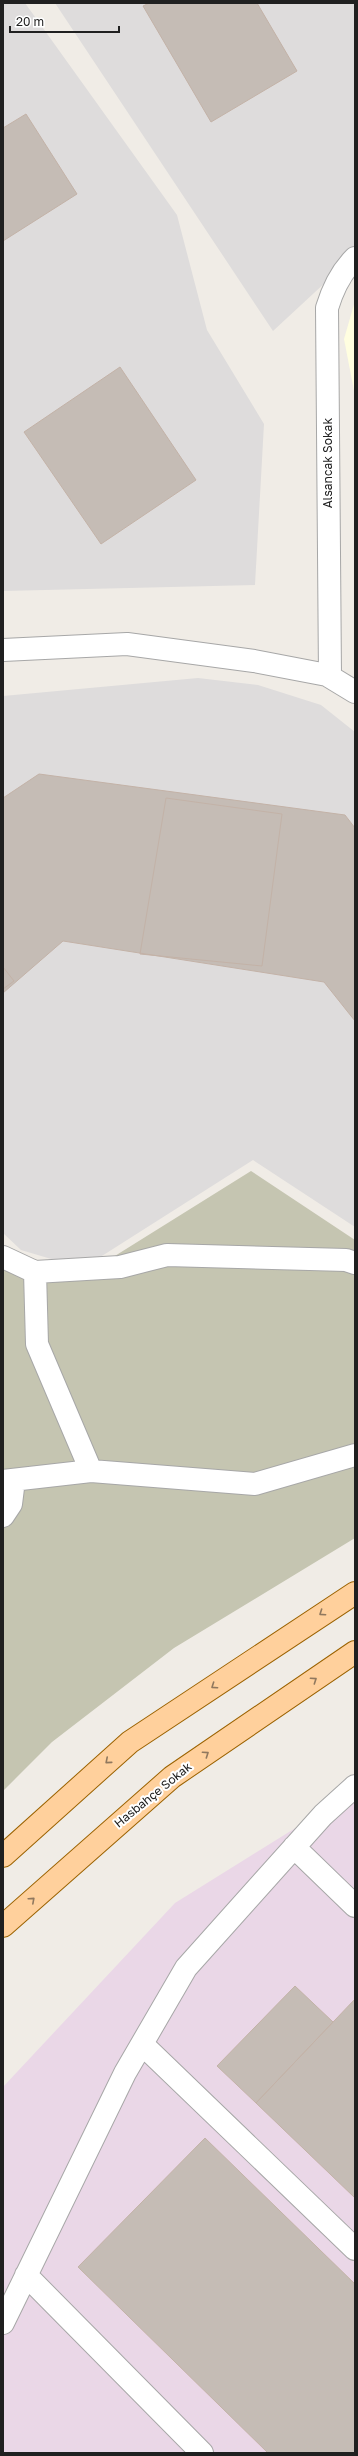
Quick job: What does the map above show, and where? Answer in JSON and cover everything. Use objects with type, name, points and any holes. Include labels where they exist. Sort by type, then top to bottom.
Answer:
[{"type":"main road","points":[[3,1856],[130,1742],[355,1593]]},
{"type":"main road","name":"Hasbahçe Sokak","points":[[3,1926],[172,1777],[355,1652]]},
{"type":"street","name":"Alsancak Sokak","points":[[330,676],[327,308],[334,287],[346,267],[355,258]]},
{"type":"street","points":[[3,650],[127,644],[254,661],[330,676],[355,692]]},
{"type":"street","points":[[3,1257],[35,1272],[120,1267],[167,1255],[346,1260],[355,1262]]},
{"type":"street","points":[[35,1272],[37,1344],[91,1472]]},
{"type":"street","points":[[3,1516],[11,1504],[8,1480],[91,1472],[255,1484],[355,1455]]},
{"type":"street","points":[[3,2323],[125,2073],[186,1968],[294,1847],[324,1815],[355,1786]]},
{"type":"street","points":[[294,1847],[355,1906]]},
{"type":"street","points":[[142,2044],[355,2249]]},
{"type":"street","points":[[26,2275],[202,2453]]},
{"type":"shaded area","points":[[3,3],[25,3],[177,215],[207,330],[264,424],[255,585],[3,591]]},
{"type":"shaded area","points":[[55,3],[355,3],[355,255],[273,331]]},
{"type":"shaded area","points":[[355,301],[355,396],[344,339]]},
{"type":"shaded area","points":[[198,678],[258,685],[321,705],[355,732],[355,1227],[253,1160],[94,1261],[58,1261],[21,1250],[3,1233],[3,696]]},
{"type":"shaded area","points":[[251,1171],[355,1240],[355,1538],[174,1648],[52,1742],[3,1791],[3,1246],[12,1254],[40,1267],[94,1269]]},
{"type":"shaded area","points":[[355,1791],[355,2453],[3,2453],[3,2087],[175,1903]]},
{"type":"building","points":[[149,3],[257,3],[297,71],[211,122],[143,6]]},
{"type":"building","points":[[26,114],[77,194],[3,241],[3,128]]},
{"type":"building","points":[[120,367],[196,480],[101,544],[24,432]]},
{"type":"building","points":[[39,774],[345,815],[355,828],[355,1021],[324,982],[63,941],[3,993],[3,798]]},
{"type":"building","points":[[166,798],[282,814],[262,966],[140,954]]},
{"type":"building","points":[[3,967],[14,981],[3,989]]},
{"type":"building","points":[[295,1986],[333,2022],[256,2103],[217,2066]]},
{"type":"building","points":[[355,1999],[355,2198],[256,2103]]},
{"type":"building","points":[[205,2138],[355,2284],[355,2453],[268,2453],[78,2267]]}]
